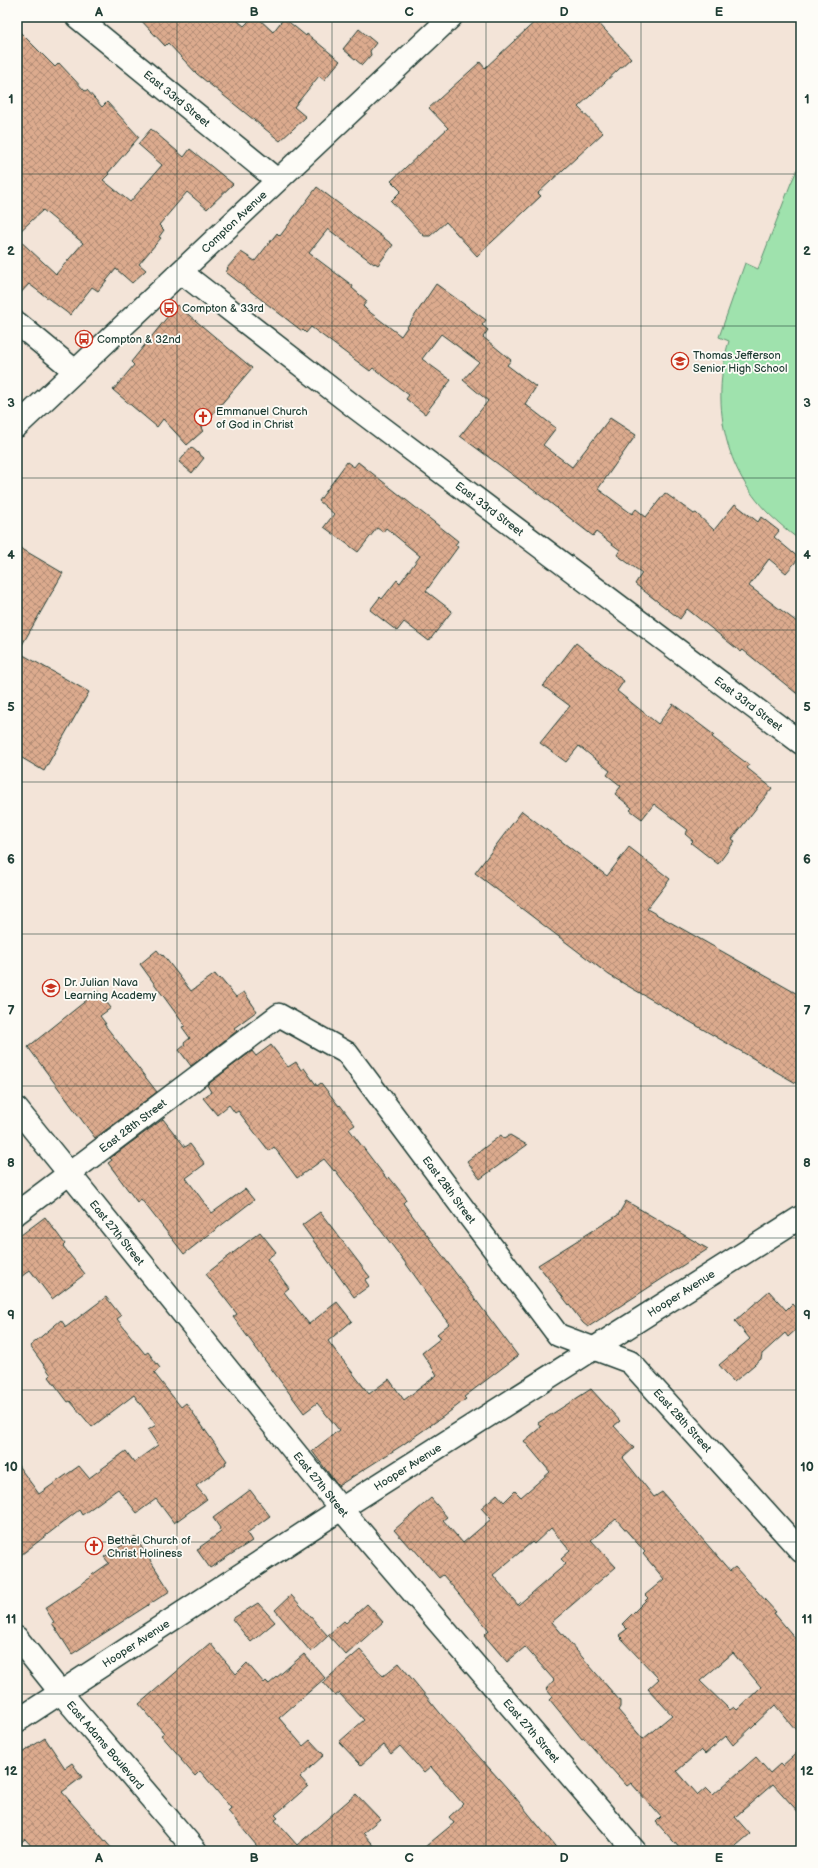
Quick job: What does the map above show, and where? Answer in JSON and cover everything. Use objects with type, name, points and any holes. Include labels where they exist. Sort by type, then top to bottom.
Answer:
[{"type":"street","name":"East 33rd Street","points":[[77,17],[277,180]]},
{"type":"street","name":"Compton Avenue","points":[[17,426],[451,17]]},
{"type":"street","name":"East 33rd Street","points":[[181,272],[356,408],[801,743]]},
{"type":"street","points":[[17,323],[75,371]]},
{"type":"street","name":"East 28th Street","points":[[69,1174],[279,1015],[347,1053],[558,1334],[630,1362],[801,1551]]},
{"type":"street","name":"East 27th Street","points":[[17,1109],[341,1509],[635,1851]]},
{"type":"street","points":[[17,1213],[69,1174]]},
{"type":"street","name":"Hooper Avenue","points":[[17,1721],[341,1509],[801,1217]]},
{"type":"street","name":"East Adams Boulevard","points":[[17,1638],[60,1693],[196,1851]]},
{"type":"green space","points":[[801,162],[801,540],[779,523],[761,505],[746,485],[735,463],[727,440],[722,416],[721,391],[723,366],[729,341],[719,337],[745,263],[758,269],[791,183]]},
{"type":"building","points":[[138,17],[233,17],[244,26],[253,17],[257,17],[273,32],[284,18],[306,36],[307,34],[340,61],[324,80],[319,76],[294,107],[306,117],[280,141],[197,74],[168,43],[165,46]]},
{"type":"building","points":[[540,17],[593,17],[631,58],[578,107],[603,133],[538,193],[541,196],[477,256],[446,222],[430,236],[424,236],[391,201],[401,191],[391,181],[448,128],[429,108],[480,62],[485,68]]},
{"type":"building","points":[[17,29],[55,67],[59,63],[102,107],[107,102],[139,137],[103,180],[130,202],[162,165],[138,144],[151,129],[184,157],[190,149],[233,184],[207,209],[187,192],[159,225],[164,230],[159,237],[161,238],[139,264],[146,270],[132,283],[116,269],[98,291],[92,287],[70,315],[29,284],[17,297],[17,238],[56,274],[83,243],[43,210],[17,234]]},
{"type":"building","points":[[359,29],[376,43],[370,51],[371,55],[362,65],[343,49]]},
{"type":"building","points":[[317,187],[393,245],[378,265],[375,263],[374,264],[328,229],[309,253],[353,286],[352,288],[367,301],[363,306],[367,310],[401,336],[436,284],[486,320],[482,325],[488,330],[483,337],[511,360],[507,365],[536,387],[525,404],[556,428],[543,445],[572,467],[610,418],[636,435],[598,489],[632,514],[636,509],[646,517],[665,493],[694,514],[696,513],[714,530],[735,504],[758,522],[761,517],[779,531],[774,537],[799,558],[786,573],[769,559],[749,586],[801,625],[801,697],[743,650],[741,652],[687,609],[680,619],[635,584],[642,573],[617,555],[620,550],[596,532],[593,536],[460,436],[488,401],[463,380],[479,362],[441,334],[422,359],[451,380],[425,414],[406,399],[409,395],[373,368],[370,371],[311,327],[306,333],[303,330],[302,331],[226,272],[228,269],[227,268],[241,252],[255,261],[277,233],[280,236]]},
{"type":"building","points":[[177,305],[252,368],[201,428],[203,431],[187,445],[163,419],[157,427],[113,390],[134,365],[131,362]]},
{"type":"building","points":[[191,447],[204,458],[192,473],[179,462]]},
{"type":"building","points":[[347,462],[354,467],[358,462],[458,541],[455,545],[458,547],[426,591],[452,611],[429,641],[404,622],[397,631],[370,610],[380,597],[382,599],[397,580],[400,583],[420,556],[386,528],[383,532],[377,528],[358,552],[324,527],[334,514],[319,501]]},
{"type":"building","points":[[17,546],[63,573],[18,652],[89,692],[44,771],[17,755]]},
{"type":"building","points":[[576,643],[624,681],[617,691],[658,724],[673,704],[714,735],[712,737],[749,765],[747,768],[772,788],[732,839],[735,841],[718,864],[691,843],[693,841],[685,834],[688,830],[654,804],[642,819],[630,810],[632,808],[615,794],[621,786],[607,775],[610,771],[579,746],[566,762],[540,743],[570,706],[543,686]]},
{"type":"building","points":[[522,811],[607,876],[629,847],[670,879],[647,909],[801,996],[801,1086],[609,975],[475,873]]},
{"type":"building","points":[[157,950],[162,956],[163,955],[191,991],[215,974],[236,997],[244,992],[257,1011],[234,1028],[237,1031],[191,1066],[179,1050],[190,1038],[182,1027],[185,1026],[140,964]]},
{"type":"building","points":[[98,991],[111,1008],[100,1016],[106,1024],[104,1024],[157,1092],[95,1138],[28,1047]]},
{"type":"building","points":[[271,1045],[288,1067],[296,1062],[301,1070],[304,1068],[317,1086],[321,1083],[339,1106],[340,1105],[355,1125],[349,1129],[387,1179],[389,1177],[405,1197],[406,1200],[403,1203],[518,1356],[464,1397],[466,1399],[444,1416],[401,1446],[338,1486],[312,1451],[339,1430],[317,1403],[304,1413],[233,1317],[237,1314],[206,1274],[260,1232],[276,1252],[267,1259],[289,1288],[284,1292],[309,1324],[337,1302],[352,1321],[328,1341],[369,1394],[389,1379],[404,1400],[437,1375],[422,1353],[441,1338],[437,1334],[449,1324],[404,1261],[335,1170],[334,1171],[324,1159],[297,1178],[274,1147],[269,1151],[238,1111],[235,1113],[229,1105],[217,1115],[203,1098],[211,1092],[207,1085],[252,1051],[256,1056]]},
{"type":"building","points":[[163,1119],[185,1147],[190,1144],[205,1164],[186,1178],[212,1213],[245,1189],[254,1200],[184,1254],[141,1199],[137,1202],[108,1163],[112,1160],[110,1158]]},
{"type":"building","points":[[501,1135],[504,1139],[510,1135],[527,1145],[480,1179],[467,1161]]},
{"type":"building","points":[[626,1201],[708,1249],[588,1327],[583,1323],[538,1265],[618,1215]]},
{"type":"building","points":[[320,1212],[370,1277],[365,1280],[369,1286],[354,1297],[302,1225]]},
{"type":"building","points":[[45,1217],[65,1244],[63,1246],[85,1274],[52,1299],[30,1270],[17,1280],[17,1238]]},
{"type":"building","points":[[769,1291],[786,1310],[792,1304],[801,1314],[801,1325],[788,1337],[785,1333],[762,1354],[761,1359],[734,1382],[719,1365],[750,1339],[735,1321]]},
{"type":"building","points":[[106,1297],[121,1316],[117,1319],[145,1354],[148,1352],[160,1368],[154,1373],[181,1407],[186,1403],[227,1461],[225,1462],[226,1464],[196,1486],[207,1499],[174,1523],[156,1499],[137,1513],[118,1489],[82,1515],[79,1510],[17,1558],[17,1464],[39,1494],[79,1466],[89,1478],[126,1451],[134,1462],[158,1445],[148,1430],[156,1425],[134,1395],[92,1427],[70,1401],[68,1402],[49,1377],[51,1375],[30,1346],[61,1320],[66,1327]]},
{"type":"building","points":[[591,1389],[620,1421],[614,1426],[634,1448],[623,1458],[654,1497],[662,1492],[730,1571],[735,1567],[776,1612],[774,1613],[801,1645],[801,1736],[775,1705],[733,1745],[726,1736],[705,1754],[701,1750],[677,1771],[698,1795],[706,1788],[713,1795],[756,1757],[770,1773],[780,1764],[782,1766],[801,1749],[801,1815],[773,1784],[735,1817],[750,1834],[730,1851],[682,1851],[656,1822],[661,1817],[631,1783],[627,1786],[584,1738],[582,1739],[550,1700],[553,1697],[546,1689],[554,1680],[525,1647],[507,1662],[484,1635],[489,1630],[443,1575],[439,1578],[412,1547],[410,1548],[394,1530],[431,1498],[447,1517],[443,1520],[463,1543],[491,1519],[481,1508],[497,1494],[504,1502],[515,1491],[521,1497],[550,1472],[524,1441],[541,1427],[538,1423]],"holes":[[[616,1519],[645,1552],[643,1554],[664,1579],[645,1595],[648,1598],[622,1624],[627,1629],[619,1635],[622,1638],[621,1639],[659,1679],[648,1689],[672,1715],[643,1739],[618,1710],[620,1707],[620,1701],[552,1622],[616,1567],[591,1540]],[[551,1528],[570,1551],[561,1559],[566,1564],[518,1605],[493,1575],[532,1542],[534,1544]],[[733,1653],[761,1687],[737,1710],[734,1707],[730,1710],[700,1681]]]},
{"type":"building","points":[[250,1490],[270,1516],[247,1533],[252,1541],[210,1568],[197,1550],[221,1532],[213,1518]]},
{"type":"building","points":[[135,1537],[170,1591],[72,1654],[52,1623],[54,1622],[45,1608],[90,1578],[89,1577],[109,1563],[104,1557]]},
{"type":"building","points":[[291,1595],[328,1636],[311,1652],[275,1610]]},
{"type":"building","points":[[258,1603],[275,1622],[251,1642],[232,1619]]},
{"type":"building","points":[[367,1604],[383,1622],[346,1655],[328,1635],[344,1621],[346,1623]]},
{"type":"building","points":[[210,1643],[236,1674],[247,1663],[264,1683],[266,1681],[269,1684],[304,1654],[325,1678],[279,1718],[303,1746],[310,1740],[324,1755],[300,1777],[308,1786],[275,1815],[278,1818],[275,1820],[297,1845],[356,1794],[380,1819],[363,1833],[379,1851],[261,1851],[228,1811],[231,1808],[200,1771],[195,1776],[181,1760],[182,1759],[161,1735],[164,1733],[139,1704]]},
{"type":"building","points":[[360,1650],[383,1676],[399,1663],[440,1713],[515,1797],[559,1851],[420,1851],[454,1823],[449,1817],[463,1804],[431,1767],[424,1773],[400,1746],[391,1754],[384,1745],[361,1765],[339,1742],[364,1720],[339,1693],[335,1696],[323,1682]]},
{"type":"building","points":[[45,1738],[65,1768],[72,1763],[82,1777],[62,1792],[114,1851],[36,1851],[25,1839],[17,1846],[17,1756]]},
{"type":"place","name":"Compton & 33rd","points":[[169,308]]},
{"type":"place","name":"Compton & 32nd","points":[[84,339]]},
{"type":"place","name":"Thomas Jefferson Senior High School","points":[[680,361]]},
{"type":"place","name":"Emmanuel Church of God in Christ","points":[[203,417]]},
{"type":"place","name":"Dr. Julian Nava Learning Academy","points":[[51,988]]},
{"type":"place","name":"Bethel Church of Christ Holiness","points":[[94,1546]]}]
